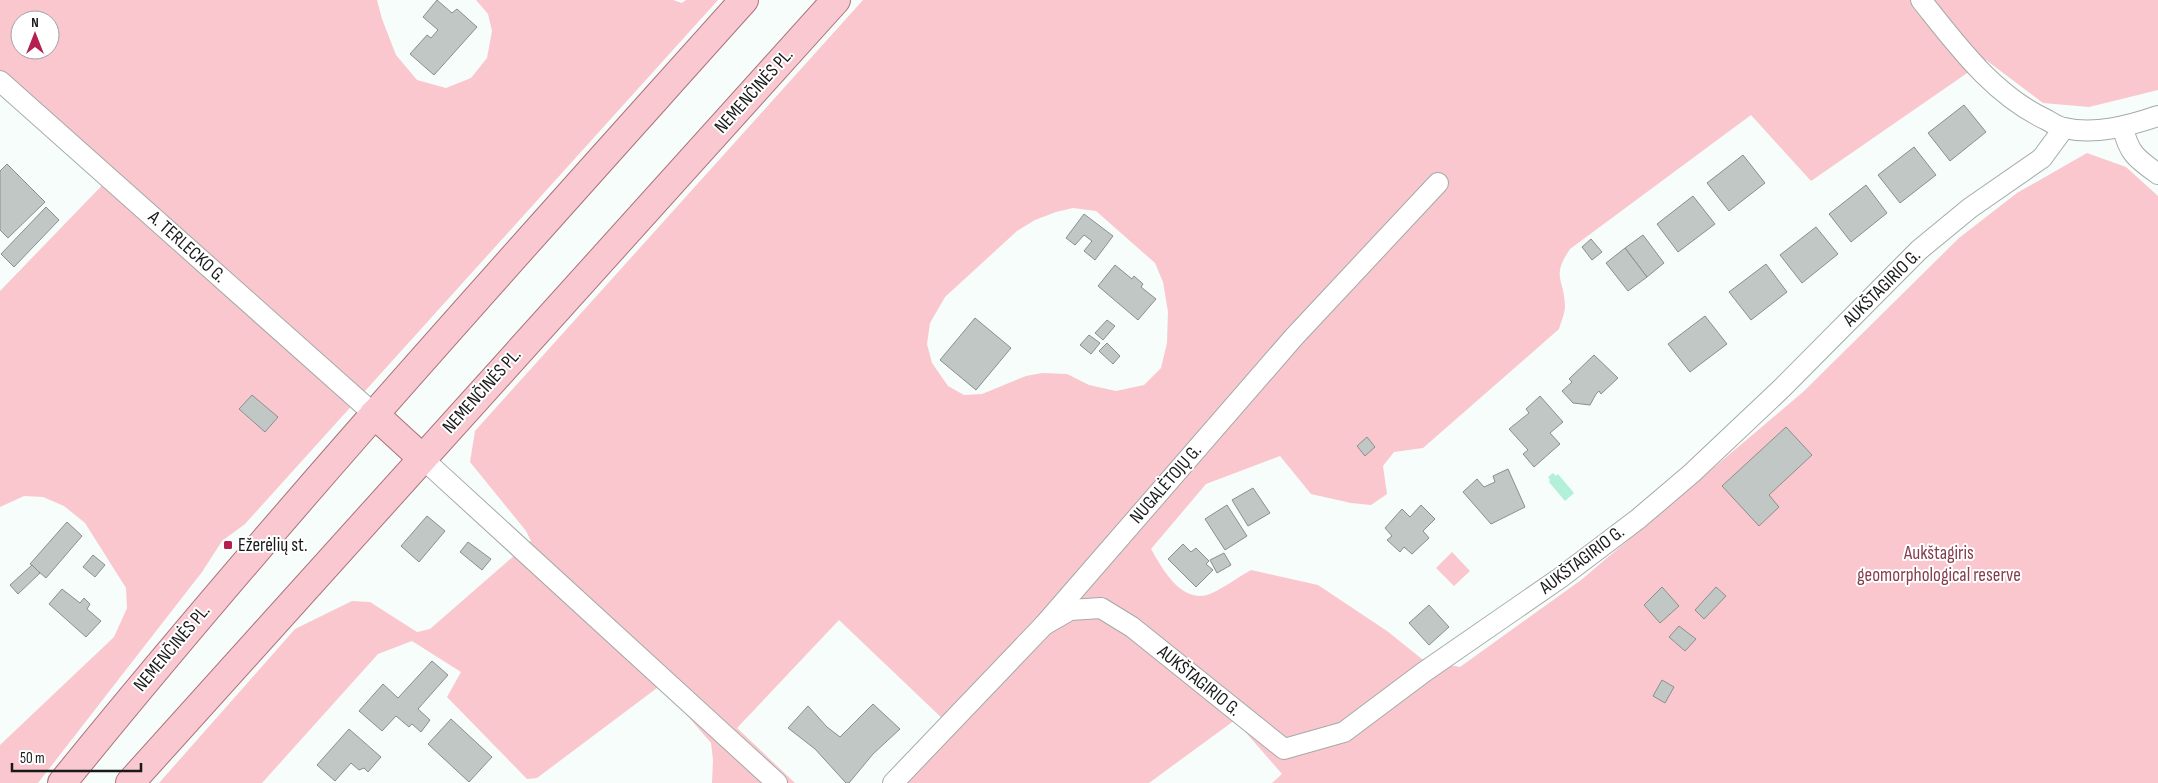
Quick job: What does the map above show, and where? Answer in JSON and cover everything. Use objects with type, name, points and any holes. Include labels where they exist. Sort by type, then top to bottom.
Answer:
[{"type":"main road","name":"NEMENČINĖS PL.","points":[[62,783],[166,654],[374,414],[744,0]]},
{"type":"main road","name":"NEMENČINĖS PL.","points":[[130,783],[836,0]]},
{"type":"main road","points":[[374,414],[422,458]]},
{"type":"street","points":[[1921,0],[1970,63],[2002,91],[2033,114],[2064,128],[2093,130],[2123,127],[2158,116]]},
{"type":"street","name":"A. TERLECKO G.","points":[[0,80],[374,414]]},
{"type":"street","points":[[2123,127],[2126,142],[2133,155],[2158,174]]},
{"type":"street","name":"AUKŠTAGIRIO G.","points":[[1044,624],[1070,610],[1101,608],[1132,627],[1284,749],[1344,732],[1424,672],[1560,578],[1638,519],[1692,473],[1776,395],[1920,250],[1970,208],[2042,158],[2064,128]]},
{"type":"street","name":"NUGALĖTOJŲ G.","points":[[893,783],[1044,624],[1294,337],[1438,183]]},
{"type":"street","points":[[422,458],[777,783]]},
{"type":"green space","points":[[0,0],[377,0],[396,55],[417,80],[446,88],[471,78],[487,58],[492,31],[488,14],[476,0],[673,0],[682,3],[686,0],[718,0],[245,524],[222,541],[202,572],[38,783],[0,783],[0,745],[114,637],[127,608],[126,588],[85,523],[64,506],[43,497],[24,496],[0,507],[0,291],[113,174],[0,73]]},
{"type":"green space","name":"Aukštagiris geomorphological reserve","points":[[863,0],[2158,0],[2158,90],[2089,107],[2043,103],[1986,60],[1811,181],[1751,115],[1570,249],[1564,258],[1560,272],[1565,306],[1559,329],[1423,448],[1394,452],[1383,466],[1387,494],[1371,505],[1351,503],[1311,494],[1280,456],[1206,484],[1151,549],[1166,574],[1180,589],[1188,593],[1197,596],[1207,595],[1251,570],[1318,585],[1387,631],[1422,659],[1460,667],[1581,580],[1803,392],[1959,238],[2017,193],[2087,153],[2126,167],[2158,196],[2158,783],[1272,783],[1282,774],[1235,720],[1149,783],[883,783],[945,721],[839,620],[737,728],[795,783],[712,783],[713,760],[711,743],[661,685],[537,778],[527,779],[447,697],[461,672],[412,641],[378,654],[262,783],[159,783],[295,629],[352,601],[370,602],[417,632],[430,629],[531,541],[526,531],[470,462],[475,431]],"holes":[[[1073,208],[1096,211],[1155,263],[1163,282],[1168,312],[1167,343],[1161,368],[1144,385],[1116,391],[1089,385],[1067,374],[1042,373],[1026,376],[982,394],[964,395],[948,386],[932,363],[927,344],[930,323],[945,297],[1017,231],[1035,220]]]},
{"type":"green space","points":[[1452,552],[1470,571],[1454,586],[1436,568]]},
{"type":"shaded area","points":[[1553,473],[1556,476],[1558,474],[1574,493],[1565,501],[1549,482],[1548,477]]},
{"type":"building","points":[[437,0],[452,13],[457,9],[477,27],[434,75],[410,54],[427,35],[431,38],[438,30],[423,17]]},
{"type":"building","points":[[1964,105],[1986,132],[1950,161],[1928,133]]},
{"type":"building","points":[[1914,147],[1936,175],[1900,203],[1878,175]]},
{"type":"building","points":[[1743,155],[1765,183],[1729,211],[1707,183]]},
{"type":"building","points":[[7,164],[45,202],[8,238],[0,230],[0,171]]},
{"type":"building","points":[[1866,185],[1887,213],[1851,242],[1829,214]]},
{"type":"building","points":[[1693,196],[1715,224],[1678,252],[1657,224]]},
{"type":"building","points":[[46,207],[59,220],[14,267],[1,254]]},
{"type":"building","points":[[1084,214],[1113,236],[1095,260],[1084,251],[1092,241],[1084,235],[1075,245],[1066,238]]},
{"type":"building","points":[[1816,227],[1838,254],[1802,283],[1780,255]]},
{"type":"building","points":[[1643,235],[1664,263],[1647,277],[1625,248]]},
{"type":"building","points":[[1591,239],[1602,252],[1592,260],[1582,247]]},
{"type":"building","points":[[1625,248],[1647,277],[1628,291],[1606,263]]},
{"type":"building","points":[[1766,264],[1787,292],[1751,320],[1729,292]]},
{"type":"building","points":[[1115,265],[1132,279],[1134,276],[1143,284],[1141,287],[1156,299],[1138,320],[1098,286]]},
{"type":"building","points":[[1705,316],[1727,344],[1690,372],[1668,344]]},
{"type":"building","points":[[975,318],[1011,348],[976,390],[940,360]]},
{"type":"building","points":[[1107,320],[1115,326],[1103,340],[1095,333]]},
{"type":"building","points":[[1089,335],[1100,343],[1091,354],[1080,345]]},
{"type":"building","points":[[1107,343],[1120,356],[1113,364],[1099,351]]},
{"type":"building","points":[[1594,355],[1618,378],[1601,394],[1599,391],[1590,405],[1573,403],[1562,391],[1572,382],[1569,379]]},
{"type":"building","points":[[252,395],[278,417],[265,432],[239,409]]},
{"type":"building","points":[[1540,396],[1563,422],[1550,433],[1560,444],[1534,467],[1523,454],[1528,450],[1509,429],[1529,413],[1526,409]]},
{"type":"building","points":[[1786,427],[1812,455],[1769,495],[1779,507],[1759,526],[1722,486]]},
{"type":"building","points":[[1367,437],[1375,447],[1365,456],[1357,446]]},
{"type":"building","points":[[1508,469],[1525,507],[1491,524],[1463,492],[1477,479],[1484,487],[1495,482],[1493,476]]},
{"type":"building","points":[[1253,488],[1270,513],[1248,526],[1232,500]]},
{"type":"building","points":[[1227,505],[1247,536],[1225,550],[1205,519]]},
{"type":"building","points":[[1421,505],[1435,519],[1423,531],[1429,538],[1412,554],[1404,547],[1400,552],[1387,540],[1392,536],[1385,528],[1402,509],[1410,517]]},
{"type":"building","points":[[427,516],[445,531],[419,562],[401,546]]},
{"type":"building","points":[[67,522],[82,536],[46,578],[30,564]]},
{"type":"building","points":[[468,542],[491,559],[482,570],[460,552]]},
{"type":"building","points":[[1183,544],[1191,552],[1196,548],[1209,561],[1206,564],[1213,570],[1196,587],[1168,559]]},
{"type":"building","points":[[1224,553],[1231,565],[1217,573],[1210,560]]},
{"type":"building","points":[[93,555],[105,565],[95,577],[83,567]]},
{"type":"building","points":[[32,565],[40,573],[18,594],[10,585]]},
{"type":"building","points":[[1662,587],[1679,606],[1660,623],[1644,605]]},
{"type":"building","points":[[1716,587],[1726,596],[1704,619],[1695,610]]},
{"type":"building","points":[[62,589],[80,603],[84,598],[90,604],[87,609],[101,621],[86,637],[49,604]]},
{"type":"building","points":[[1429,605],[1449,627],[1429,645],[1409,623]]},
{"type":"building","points":[[1679,626],[1696,639],[1685,651],[1669,637]]},
{"type":"building","points":[[432,661],[448,675],[418,709],[430,720],[421,732],[412,724],[409,727],[396,716],[382,731],[359,711],[383,684],[398,698]]},
{"type":"building","points":[[1662,680],[1674,687],[1665,703],[1653,696]]},
{"type":"building","points":[[873,704],[900,729],[873,754],[849,783],[846,783],[815,749],[788,728],[808,706],[827,727],[840,737]]},
{"type":"building","points":[[451,719],[492,757],[469,782],[428,744]]},
{"type":"building","points":[[349,729],[381,757],[368,772],[364,768],[359,770],[351,763],[335,781],[317,765]]},
{"type":"place","name":"Ežerėlių st.","points":[[228,545]]}]
